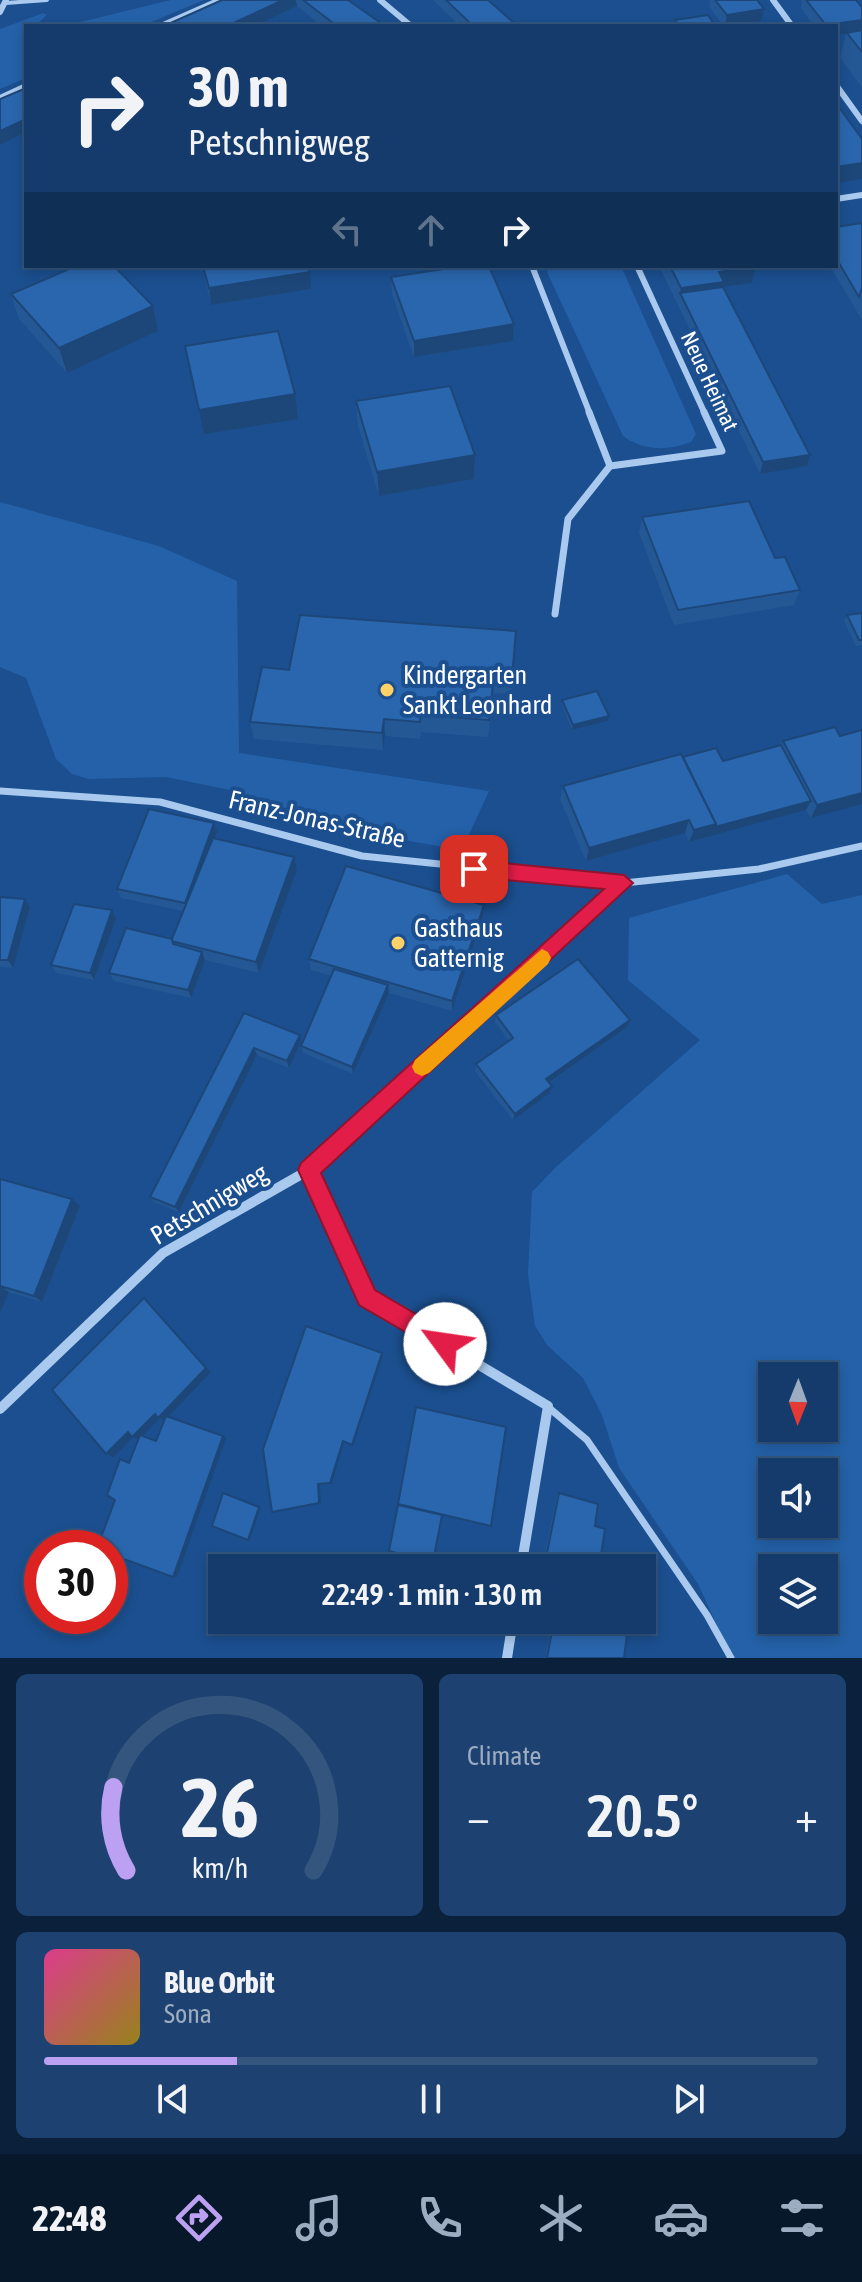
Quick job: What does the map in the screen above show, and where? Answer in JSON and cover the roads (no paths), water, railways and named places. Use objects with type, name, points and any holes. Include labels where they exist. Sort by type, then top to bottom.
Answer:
[{"type":"street","points":[[166,24],[220,0]]},
{"type":"street","points":[[380,0],[409,24]]},
{"type":"street","points":[[773,0],[791,24]]},
{"type":"street","points":[[0,12],[6,1]]},
{"type":"street","points":[[0,98],[24,87]]},
{"type":"street","points":[[838,88],[862,121]]},
{"type":"street","points":[[838,199],[862,195]]},
{"type":"street","points":[[533,268],[610,466],[568,519],[555,614]]},
{"type":"street","name":"Neue Heimat","points":[[610,466],[722,451],[638,268]]},
{"type":"street","name":"Franz-Jonas-Straße","points":[[0,791],[160,802],[362,856],[624,883],[759,869],[862,846]]},
{"type":"street","name":"Petschnigweg","points":[[0,1409],[163,1253],[309,1170],[624,883]]},
{"type":"street","points":[[309,1170],[367,1298],[548,1406],[523,1554]]},
{"type":"street","points":[[507,1658],[511,1634]]},
{"type":"lane","points":[[6,1],[47,0]]},
{"type":"lane","points":[[548,1406],[587,1440],[707,1615],[731,1658]]},
{"type":"place","name":"Kindergarten Sankt Leonhard","points":[[387,690]]},
{"type":"place","name":"Gasthaus Gatternig","points":[[398,943]]}]
